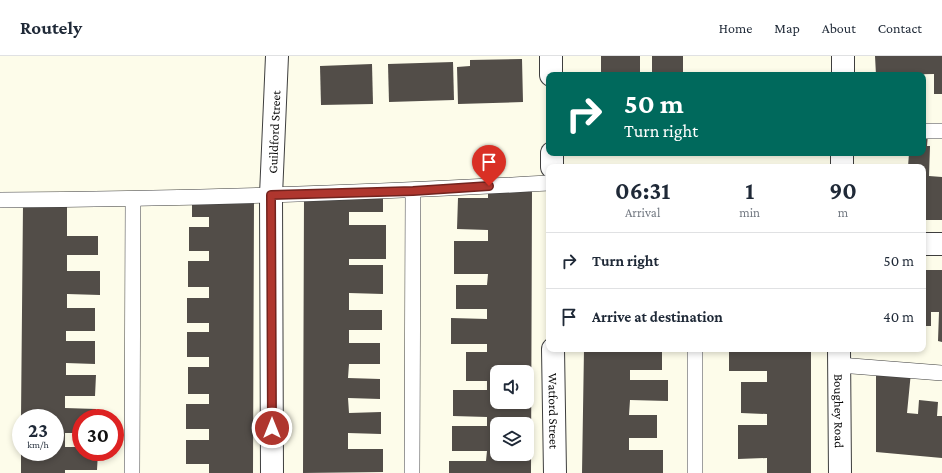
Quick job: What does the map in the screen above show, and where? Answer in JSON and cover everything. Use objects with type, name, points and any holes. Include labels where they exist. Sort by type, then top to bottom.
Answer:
[{"type":"street","name":"Guildford Street","points":[[272,473],[271,195],[277,56]]},
{"type":"street","points":[[551,56],[551,72]]},
{"type":"street","points":[[843,56],[843,72]]},
{"type":"street","points":[[926,244],[942,244]]},
{"type":"street","name":"Watford Street","points":[[553,352],[555,473]]},
{"type":"street","name":"Boughey Road","points":[[839,357],[840,473]]},
{"type":"street","points":[[840,473],[845,473]]},
{"type":"lane","points":[[926,131],[942,131]]},
{"type":"lane","points":[[0,200],[133,199],[413,191],[546,183]]},
{"type":"lane","points":[[412,473],[413,191]]},
{"type":"lane","points":[[132,473],[133,199]]},
{"type":"lane","points":[[695,352],[695,473]]},
{"type":"lane","points":[[839,357],[942,372]]},
{"type":"building","points":[[601,56],[640,56],[640,72],[601,72]]},
{"type":"building","points":[[652,56],[683,56],[683,72],[652,72]]},
{"type":"building","points":[[875,56],[942,56],[942,94],[934,94],[934,74],[926,74],[926,72],[876,72]]},
{"type":"building","points":[[522,59],[523,102],[458,104],[457,67],[470,66],[470,60]]},
{"type":"building","points":[[453,62],[454,100],[389,102],[388,64]]},
{"type":"building","points":[[372,64],[373,104],[321,105],[320,66]]},
{"type":"building","points":[[926,134],[928,134],[927,146],[930,146],[929,176],[942,177],[942,220],[926,220],[926,164],[908,164],[909,156],[926,156]]},
{"type":"building","points":[[488,190],[532,190],[531,365],[490,365],[490,409],[531,409],[531,417],[490,417],[490,461],[531,461],[531,473],[449,473],[449,461],[486,461],[487,451],[452,451],[452,426],[487,426],[487,417],[453,416],[453,390],[487,390],[487,381],[466,381],[466,352],[487,352],[487,344],[451,344],[451,318],[487,319],[487,309],[456,309],[456,285],[487,285],[488,274],[454,274],[454,241],[488,241],[488,230],[457,229],[458,198],[488,198]]},
{"type":"building","points":[[304,197],[383,197],[383,212],[349,212],[349,225],[386,225],[386,259],[349,259],[349,265],[383,265],[383,294],[349,293],[349,310],[382,310],[382,330],[349,330],[349,343],[380,343],[380,364],[349,364],[348,378],[380,379],[380,399],[348,398],[349,413],[381,412],[381,434],[348,433],[348,449],[383,449],[383,472],[303,473]]},
{"type":"building","points":[[254,198],[253,473],[209,473],[209,464],[186,464],[186,440],[209,440],[209,429],[186,429],[186,404],[209,404],[209,394],[188,394],[188,367],[209,367],[209,357],[187,357],[187,332],[209,332],[209,323],[187,323],[187,298],[209,298],[209,287],[188,287],[188,261],[209,261],[209,251],[189,251],[189,227],[209,227],[209,217],[192,217],[192,201]]},
{"type":"building","points":[[23,205],[67,206],[67,236],[98,236],[98,255],[67,255],[67,271],[100,271],[100,295],[67,294],[67,308],[95,308],[95,331],[66,331],[66,341],[95,341],[95,364],[66,363],[66,375],[96,375],[95,396],[65,396],[65,408],[96,409],[72,409],[72,433],[65,433],[65,447],[72,447],[72,461],[98,461],[97,470],[65,470],[65,473],[21,473],[21,461],[64,461],[64,409],[21,409]]},
{"type":"building","points":[[926,270],[942,270],[942,342],[938,341],[939,312],[931,312],[931,326],[926,326]]},
{"type":"building","points":[[584,352],[662,352],[662,370],[630,370],[630,380],[668,380],[668,401],[630,400],[629,415],[657,415],[657,438],[629,438],[629,450],[663,450],[663,473],[582,473]]},
{"type":"building","points":[[729,352],[811,352],[811,473],[767,473],[767,458],[738,459],[738,425],[767,425],[767,414],[741,413],[741,382],[767,382],[767,371],[729,371]]},
{"type":"building","points":[[876,369],[911,372],[907,413],[918,414],[919,400],[938,402],[937,416],[942,416],[942,458],[876,452]]},
{"type":"route","points":[[272,428],[271,195],[413,191],[489,186]]}]
